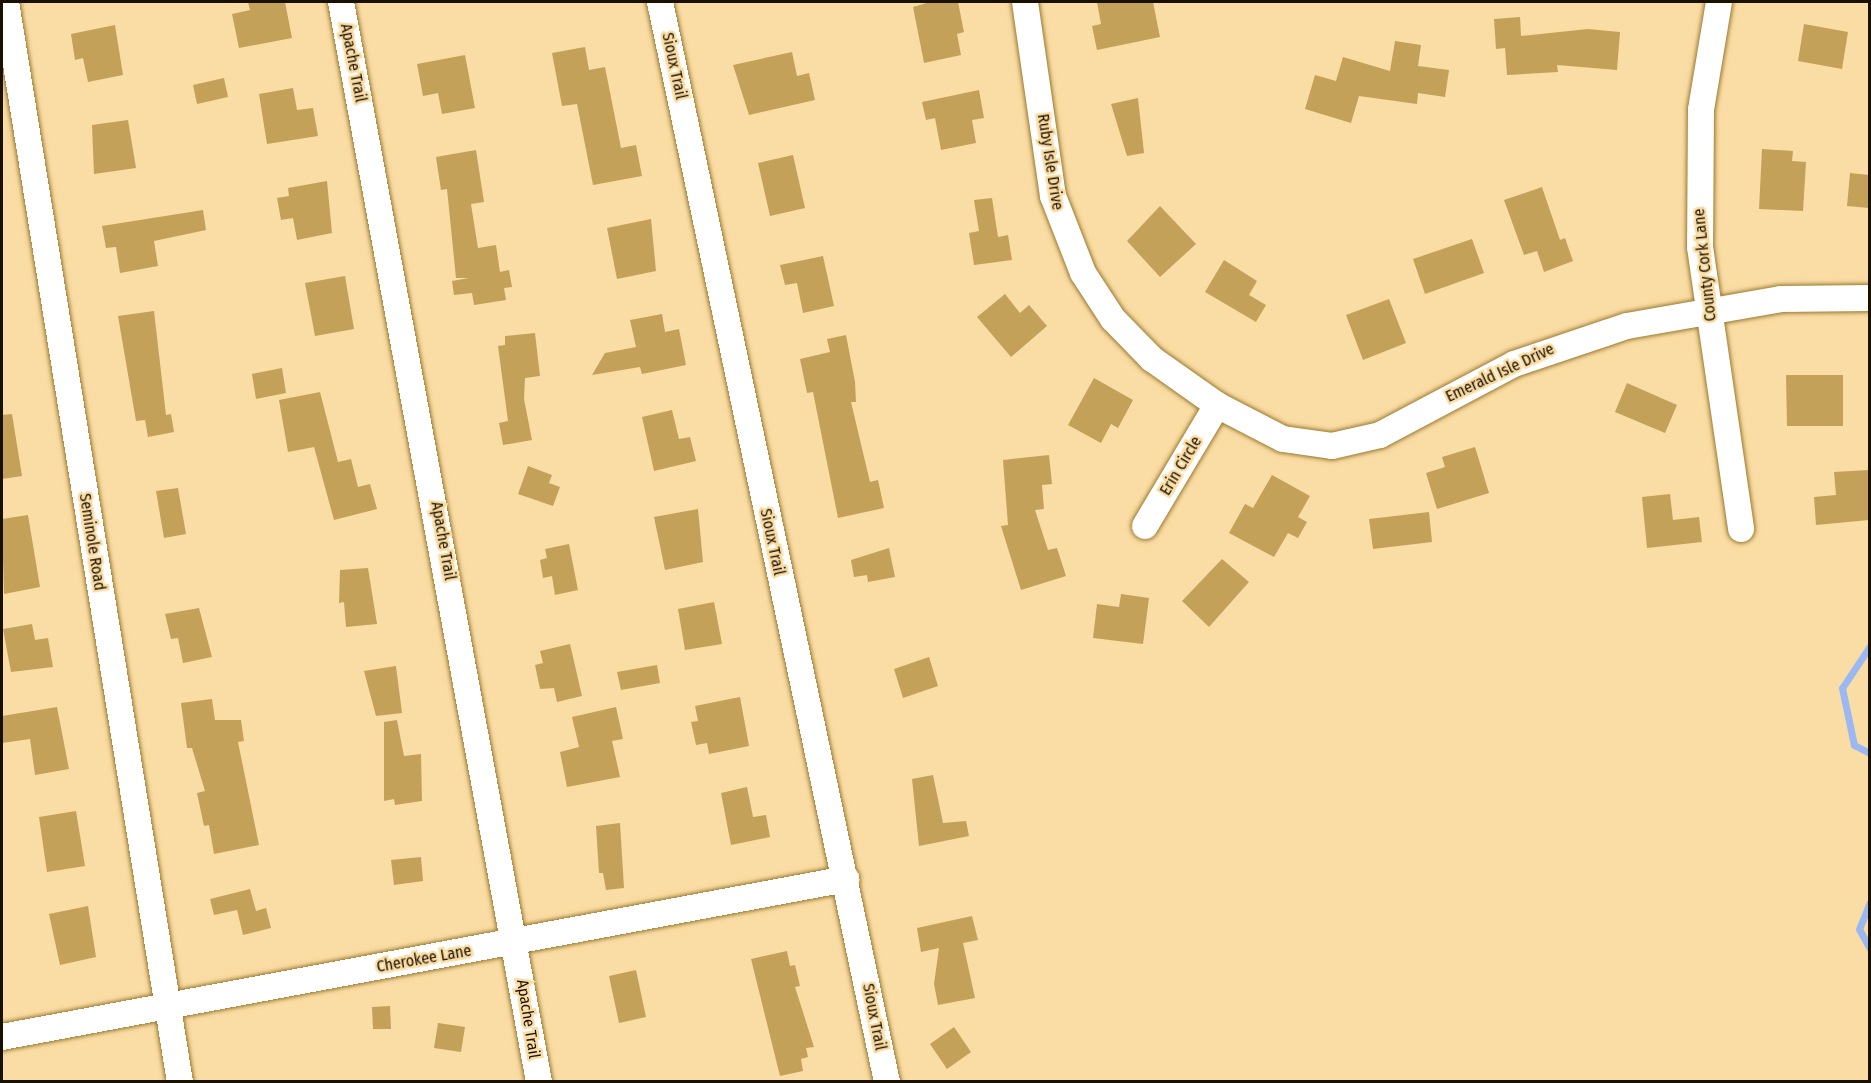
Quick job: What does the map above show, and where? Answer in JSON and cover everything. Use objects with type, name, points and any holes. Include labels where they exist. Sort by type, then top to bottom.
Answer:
[{"type":"street","name":"Seminole Road","points":[[6,2],[180,1082]]},
{"type":"street","name":"Apache Trail","points":[[341,2],[516,943],[539,1082]]},
{"type":"street","name":"Sioux Trail","points":[[660,2],[887,1082]]},
{"type":"street","name":"Ruby Isle Drive","points":[[1025,2],[1051,186],[1075,257],[1097,297],[1132,340],[1217,405]]},
{"type":"street","name":"County Cork Lane","points":[[1719,2],[1701,110],[1698,192],[1709,309],[1741,529]]},
{"type":"street","name":"Emerald Isle Drive","points":[[1217,405],[1283,439],[1312,445],[1352,444],[1380,435],[1451,395],[1558,346],[1709,309],[1781,299],[1869,297]]},
{"type":"street","name":"Erin Circle","points":[[1145,526],[1217,405]]},
{"type":"street","name":"Cherokee Lane","points":[[2,1037],[516,943],[846,879]]},
{"type":"building","points":[[248,2],[285,2],[292,38],[239,48],[232,14],[250,10]]},
{"type":"building","points":[[930,2],[958,2],[964,32],[957,34],[961,55],[924,63],[913,7]]},
{"type":"building","points":[[1097,2],[1153,2],[1160,37],[1097,50],[1092,26],[1101,24]]},
{"type":"building","points":[[1520,17],[1521,36],[1588,29],[1620,32],[1617,70],[1557,65],[1558,72],[1507,75],[1505,48],[1496,49],[1494,19]]},
{"type":"building","points":[[1804,24],[1848,32],[1842,69],[1798,61]]},
{"type":"building","points":[[115,25],[123,75],[88,82],[83,58],[75,60],[71,34]]},
{"type":"building","points":[[1395,41],[1421,45],[1418,66],[1449,70],[1445,97],[1418,93],[1417,104],[1359,96],[1351,123],[1305,109],[1315,75],[1336,81],[1343,57],[1390,71]]},
{"type":"building","points":[[585,47],[589,70],[605,67],[621,148],[636,145],[642,176],[593,185],[577,104],[562,106],[552,53]]},
{"type":"building","points":[[792,52],[797,76],[809,73],[815,100],[749,115],[733,65]]},
{"type":"building","points":[[465,55],[475,108],[442,114],[438,93],[423,96],[417,64]]},
{"type":"building","points":[[224,78],[228,97],[197,104],[193,85]]},
{"type":"building","points":[[293,88],[297,110],[313,108],[318,136],[267,144],[259,94]]},
{"type":"building","points":[[979,90],[984,118],[972,120],[976,143],[941,150],[935,118],[926,120],[922,102]]},
{"type":"building","points":[[1138,98],[1144,153],[1127,156],[1111,104]]},
{"type":"building","points":[[128,120],[136,168],[94,174],[92,125]]},
{"type":"building","points":[[1762,149],[1793,151],[1792,161],[1806,162],[1803,211],[1759,209]]},
{"type":"building","points":[[476,150],[484,202],[471,204],[478,248],[496,245],[500,272],[509,270],[512,287],[504,288],[506,300],[474,305],[472,293],[454,295],[452,281],[469,278],[456,278],[447,189],[441,190],[436,157]]},
{"type":"building","points":[[793,155],[805,208],[770,216],[758,163]]},
{"type":"building","points":[[1850,173],[1869,175],[1869,208],[1847,206]]},
{"type":"building","points":[[327,181],[332,233],[297,240],[293,218],[281,220],[277,198],[289,196],[288,188]]},
{"type":"building","points":[[1542,187],[1560,240],[1565,238],[1573,261],[1544,272],[1537,251],[1524,255],[1504,200]]},
{"type":"building","points":[[992,198],[998,237],[1008,235],[1012,260],[974,265],[969,233],[979,231],[974,200]]},
{"type":"building","points":[[1160,206],[1196,244],[1160,277],[1127,241]]},
{"type":"building","points":[[203,210],[206,230],[154,241],[158,266],[120,273],[116,247],[106,248],[102,226]]},
{"type":"building","points":[[651,219],[656,271],[617,279],[607,228]]},
{"type":"building","points":[[1472,239],[1484,273],[1425,294],[1413,259]]},
{"type":"building","points":[[823,256],[834,306],[803,313],[797,283],[785,285],[780,265]]},
{"type":"building","points":[[1224,260],[1257,281],[1249,295],[1266,305],[1256,322],[1205,292]]},
{"type":"building","points":[[345,276],[354,329],[315,336],[305,283]]},
{"type":"building","points":[[1005,294],[1020,313],[1029,305],[1047,326],[1011,357],[977,317]]},
{"type":"building","points":[[1389,299],[1406,343],[1363,360],[1346,315]]},
{"type":"building","points":[[154,311],[166,415],[171,414],[174,432],[148,437],[145,420],[136,421],[118,316]]},
{"type":"building","points":[[662,314],[665,332],[679,329],[686,365],[642,374],[640,367],[592,375],[605,353],[636,347],[630,320]]},
{"type":"building","points":[[535,333],[540,376],[525,378],[524,399],[532,440],[503,445],[499,423],[508,421],[498,346],[505,345],[505,336]]},
{"type":"building","points":[[846,335],[855,382],[856,402],[851,402],[870,482],[878,480],[884,508],[838,518],[813,392],[807,393],[800,359],[830,352],[827,339]]},
{"type":"building","points":[[282,368],[286,393],[256,399],[252,374]]},
{"type":"building","points":[[1786,375],[1843,375],[1843,426],[1787,426]]},
{"type":"building","points":[[1094,378],[1133,400],[1118,428],[1111,424],[1101,443],[1068,425]]},
{"type":"building","points":[[1627,383],[1677,405],[1665,433],[1615,412]]},
{"type":"building","points":[[320,392],[338,462],[351,459],[358,487],[370,484],[377,509],[334,520],[314,447],[288,452],[279,400]]},
{"type":"building","points":[[672,410],[679,439],[690,437],[696,461],[654,471],[642,417]]},
{"type":"building","points":[[12,414],[22,476],[2,479],[2,415]]},
{"type":"building","points":[[1475,447],[1489,493],[1437,509],[1426,473],[1445,467],[1442,457]]},
{"type":"building","points":[[1049,455],[1052,484],[1042,485],[1044,509],[1035,510],[1048,550],[1057,548],[1066,576],[1021,590],[1001,526],[1008,525],[1003,460]]},
{"type":"building","points":[[528,466],[552,475],[549,483],[560,487],[553,506],[518,494]]},
{"type":"building","points":[[1869,470],[1869,520],[1816,525],[1814,497],[1836,495],[1834,472]]},
{"type":"building","points":[[1272,475],[1310,496],[1298,517],[1307,522],[1298,538],[1288,533],[1274,557],[1229,533],[1245,504],[1253,508]]},
{"type":"building","points":[[178,488],[186,534],[164,538],[156,491]]},
{"type":"building","points":[[1670,494],[1673,520],[1699,517],[1702,542],[1647,548],[1642,497]]},
{"type":"building","points":[[698,509],[703,562],[665,570],[654,517]]},
{"type":"building","points":[[1429,512],[1432,542],[1373,549],[1369,519]]},
{"type":"building","points":[[28,515],[40,587],[4,594],[2,519]]},
{"type":"building","points":[[569,544],[578,590],[555,595],[552,576],[543,578],[540,560],[547,558],[545,549]]},
{"type":"building","points":[[889,548],[895,577],[868,582],[867,575],[854,577],[851,560]]},
{"type":"building","points":[[1222,559],[1249,582],[1209,627],[1182,601]]},
{"type":"building","points":[[368,568],[377,624],[346,627],[344,602],[339,603],[340,570]]},
{"type":"building","points":[[1121,594],[1149,598],[1143,644],[1093,638],[1097,604],[1119,607]]},
{"type":"building","points":[[714,602],[722,644],[685,650],[678,609]]},
{"type":"building","points":[[199,608],[212,657],[183,663],[178,638],[171,639],[165,614]]},
{"type":"building","points":[[32,624],[35,640],[48,638],[53,667],[11,672],[3,629]]},
{"type":"building","points":[[570,644],[582,696],[557,702],[554,688],[540,689],[535,665],[543,663],[540,651]]},
{"type":"building","points":[[929,657],[938,686],[903,698],[894,669]]},
{"type":"building","points":[[657,665],[660,683],[621,690],[617,672]]},
{"type":"building","points":[[396,666],[402,713],[376,716],[364,671]]},
{"type":"building","points":[[740,697],[749,746],[709,754],[707,743],[696,745],[691,722],[698,721],[695,706]]},
{"type":"building","points":[[212,699],[215,720],[241,720],[244,741],[238,742],[259,845],[214,854],[209,825],[204,826],[197,793],[205,791],[192,748],[187,748],[181,703]]},
{"type":"building","points":[[57,707],[69,769],[35,775],[30,739],[2,743],[2,716]]},
{"type":"building","points":[[616,707],[623,739],[612,741],[620,777],[567,787],[560,752],[579,747],[572,717]]},
{"type":"building","points":[[397,720],[404,756],[421,754],[422,801],[395,805],[394,799],[384,801],[384,722]]},
{"type":"building","points":[[933,775],[943,823],[966,821],[969,836],[919,846],[912,779]]},
{"type":"building","points":[[747,787],[753,817],[766,815],[770,837],[731,845],[721,793]]},
{"type":"building","points":[[76,811],[85,866],[47,872],[39,817]]},
{"type":"building","points":[[620,823],[624,888],[606,890],[603,873],[599,873],[596,826]]},
{"type":"building","points":[[421,857],[423,881],[394,885],[391,860]]},
{"type":"building","points":[[250,889],[256,911],[266,908],[271,928],[243,935],[237,910],[214,915],[210,899]]},
{"type":"building","points":[[88,906],[96,957],[60,965],[49,914]]},
{"type":"building","points":[[972,916],[978,940],[963,943],[975,998],[938,1005],[934,984],[939,948],[921,952],[917,928]]},
{"type":"building","points":[[787,951],[790,966],[795,965],[800,986],[795,987],[814,1047],[806,1048],[808,1057],[801,1059],[803,1071],[780,1076],[751,959]]},
{"type":"building","points":[[636,970],[646,1017],[619,1023],[609,976]]},
{"type":"building","points":[[390,1006],[391,1029],[373,1029],[372,1007]]},
{"type":"building","points":[[438,1023],[465,1027],[461,1052],[434,1048]]},
{"type":"building","points":[[954,1027],[971,1052],[947,1069],[930,1044]]},
{"type":"waterway","points":[[1870,646],[1842,688],[1854,745],[1870,753]]},
{"type":"waterway","points":[[1870,902],[1859,929],[1870,949]]}]
